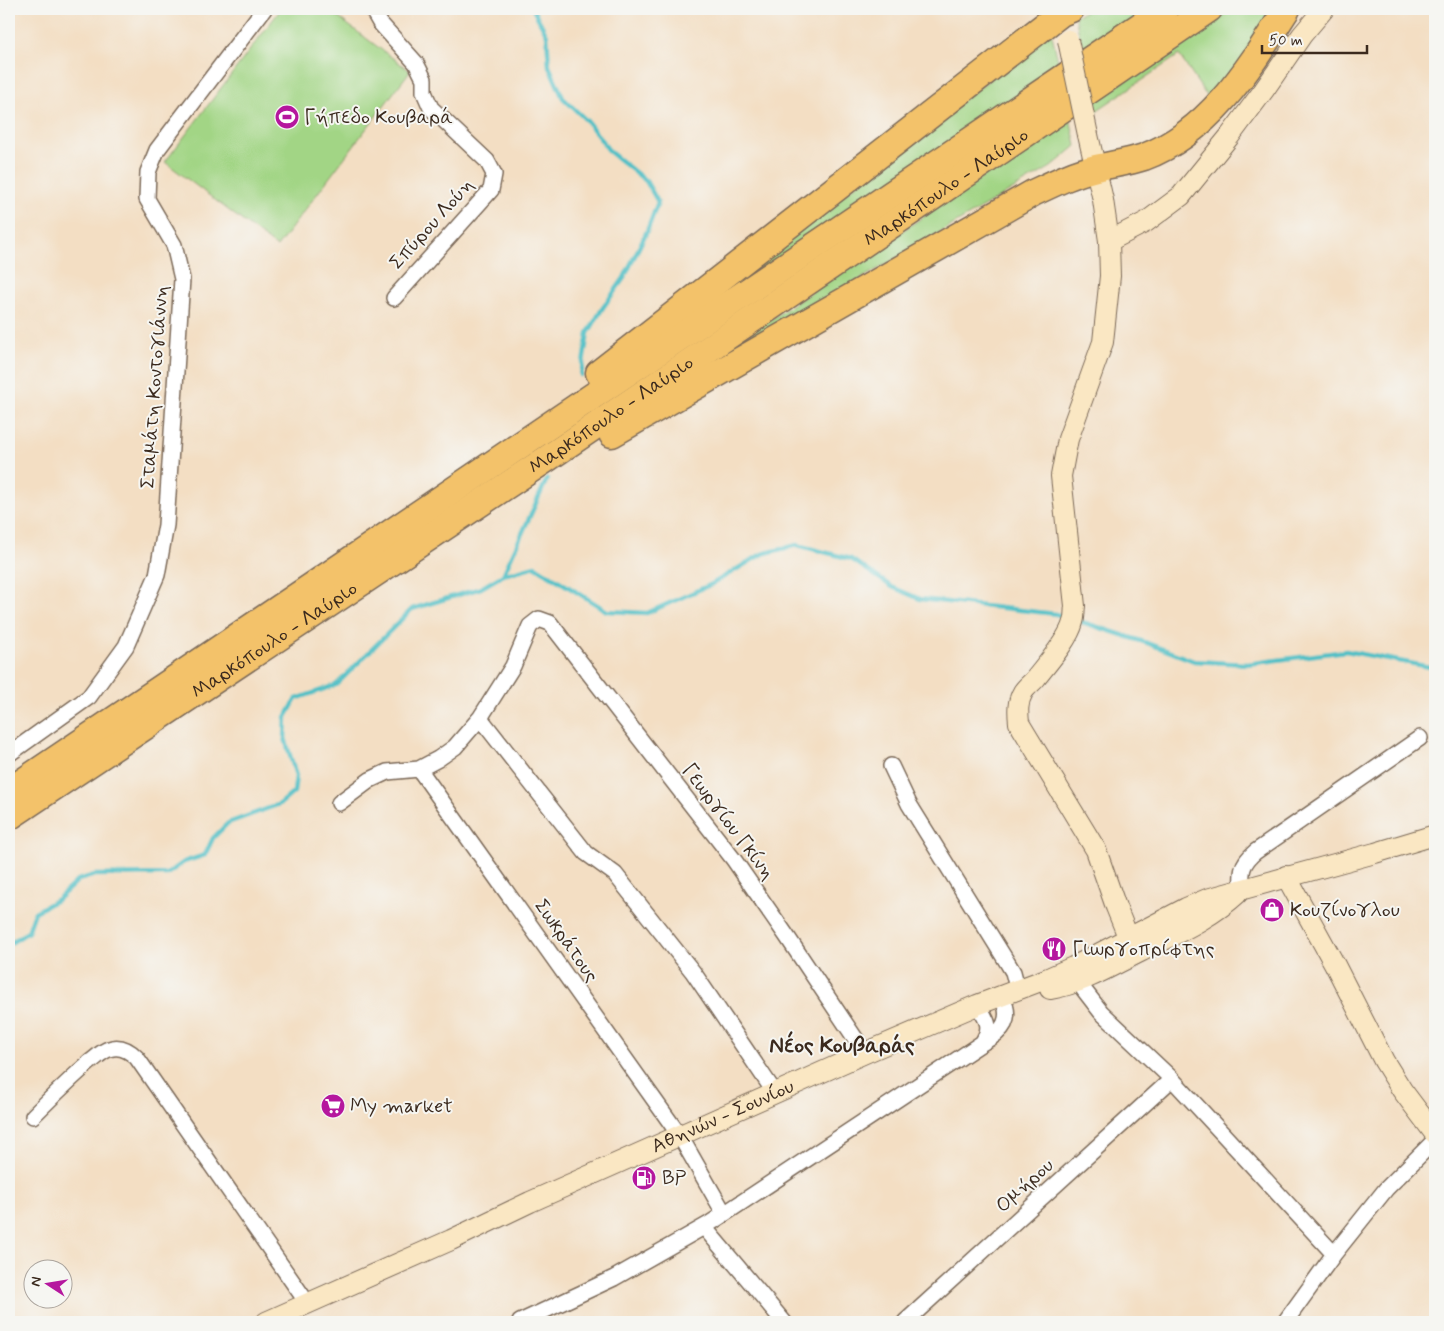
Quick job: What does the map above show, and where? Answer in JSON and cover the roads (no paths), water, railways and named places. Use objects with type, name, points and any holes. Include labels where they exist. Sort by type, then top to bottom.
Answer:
[{"type":"highway","name":"Μαρκόπουλο - Λαύριο","points":[[9,791],[1165,9]]},
{"type":"highway","name":"Μαρκόπουλο - Λαύριο","points":[[9,817],[548,458],[1209,9]]},
{"type":"highway","points":[[548,458],[608,436],[1033,193],[1067,176],[1096,168],[1126,163],[1171,144],[1202,121],[1227,94],[1254,61],[1287,9]]},
{"type":"highway","points":[[481,472],[499,449],[1064,10]]},
{"type":"main road","points":[[1110,241],[1146,222],[1182,196],[1264,90],[1302,35],[1324,9]]},
{"type":"main road","points":[[1064,10],[1068,40],[1103,200],[1110,241],[1110,276],[1103,342],[1068,440],[1062,476],[1075,606],[1074,620],[1071,630],[1036,678],[1022,693],[1018,712],[1019,723],[1096,850],[1132,946]]},
{"type":"main road","name":"Αθηνών - Σουνίου","points":[[266,1322],[451,1240],[530,1202],[865,1053],[978,1005],[1009,993],[1053,988],[1076,974],[1132,946],[1186,908],[1207,899],[1435,835]]},
{"type":"main road","points":[[1286,876],[1384,1061],[1402,1090],[1435,1134]]},
{"type":"street","name":"Σταμάτη Κοντογιάννη","points":[[9,754],[89,697],[126,646],[157,575],[166,525],[182,278],[174,245],[147,199],[148,172],[157,150],[264,9]]},
{"type":"street","name":"Σπύρου Λούη","points":[[372,9],[380,24],[416,63],[424,79],[424,92],[431,108],[487,161],[494,174],[491,190],[394,298]]},
{"type":"street","name":"Γεωργίου Γκίνη","points":[[480,718],[513,666],[530,626],[540,619],[550,623],[734,860],[865,1053]]},
{"type":"street","points":[[339,803],[370,780],[387,772],[419,769],[438,759],[455,747],[480,718],[586,853],[615,874],[693,972],[775,1094]]},
{"type":"street","points":[[1242,890],[1242,868],[1247,859],[1420,738]]},
{"type":"street","points":[[520,1322],[614,1278],[704,1227],[982,1043],[1003,1027],[1006,1020],[1009,993],[1016,981],[1010,967],[909,804],[891,766]]},
{"type":"street","name":"Σωκράτους","points":[[419,769],[680,1136],[724,1213]]},
{"type":"street","points":[[1076,974],[1091,1000],[1101,1012],[1172,1079],[1334,1254]]},
{"type":"street","points":[[978,1005],[988,1024],[988,1031],[982,1043]]},
{"type":"street","points":[[33,1116],[67,1081],[101,1054],[110,1048],[120,1047],[129,1051],[137,1058],[308,1304]]},
{"type":"street","name":"Ομήρου","points":[[905,1322],[1172,1079]]},
{"type":"street","points":[[1285,1322],[1334,1254],[1386,1189],[1435,1140]]},
{"type":"street","points":[[704,1227],[784,1322]]},
{"type":"waterway","points":[[533,9],[547,35],[549,66],[563,98],[587,121],[610,152],[646,181],[658,202],[647,231],[624,278],[588,333],[581,375]]},
{"type":"waterway","points":[[9,944],[28,932],[35,912],[58,899],[78,880],[95,875],[167,874],[184,862],[205,855],[213,838],[228,823],[280,804],[294,792],[296,776],[285,738],[286,717],[296,699],[336,685],[412,609],[481,588],[503,575],[547,479]]},
{"type":"waterway","points":[[503,575],[535,566],[607,611],[647,613],[712,584],[762,554],[797,545],[851,559],[892,587],[920,599],[1056,614],[1069,618]]},
{"type":"waterway","points":[[1079,621],[1147,643],[1194,661],[1247,664],[1346,651],[1435,668]]},
{"type":"place","name":"Γήπεδο Κουβαρά","points":[[287,117]]},
{"type":"place","name":"Κουζίνογλου","points":[[1272,910]]},
{"type":"place","name":"Γιωργοπρίφτης","points":[[1054,949]]},
{"type":"place","name":"My market","points":[[333,1106]]},
{"type":"place","name":"BP","points":[[644,1178]]},
{"type":"district","name":"Νέος Κουβαράς","points":[[842,1046]]}]
